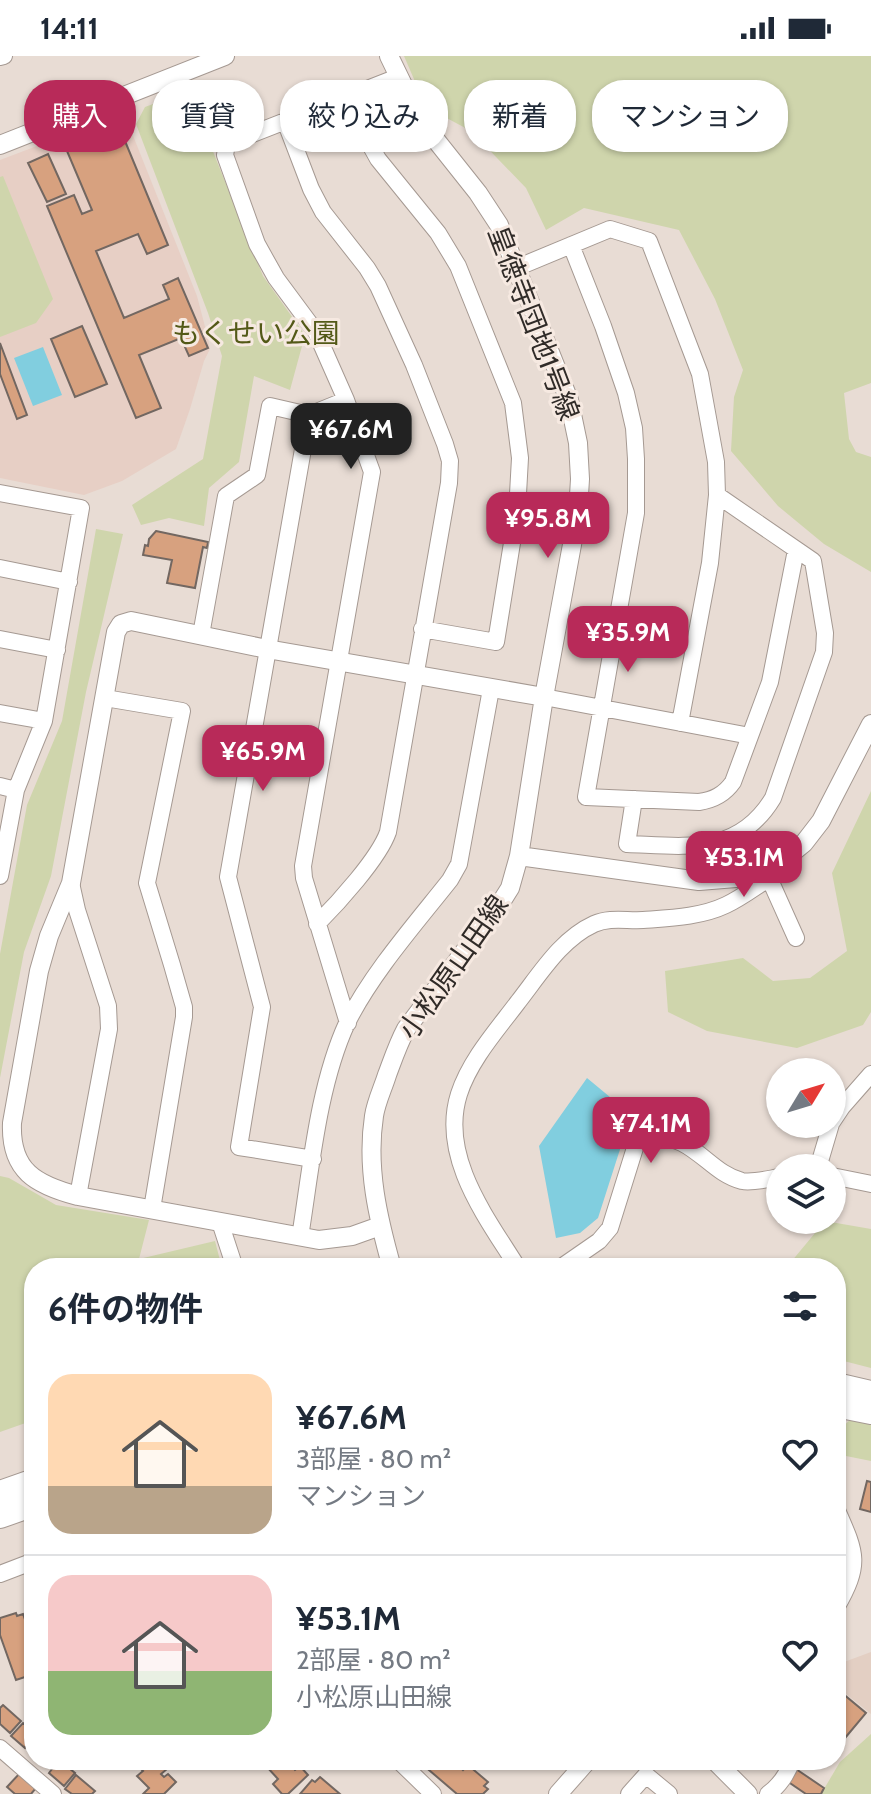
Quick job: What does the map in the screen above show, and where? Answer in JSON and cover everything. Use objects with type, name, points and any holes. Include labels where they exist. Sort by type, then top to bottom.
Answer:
[{"type":"main road","points":[[846,1387],[871,1393]]},
{"type":"main road","points":[[846,1407],[871,1412]]},
{"type":"main road","points":[[0,1493],[24,1485]]},
{"type":"main road","points":[[0,1516],[24,1508]]},
{"type":"street","points":[[0,145],[225,56]]},
{"type":"street","name":"皇徳寺団地1号線","points":[[389,56],[420,120],[478,193],[499,225],[569,400],[578,443],[578,512],[519,856]]},
{"type":"street","points":[[390,80],[398,77]]},
{"type":"street","points":[[280,123],[227,144],[225,155],[257,244],[276,278],[316,332],[346,400],[372,472],[303,866],[317,924],[348,1023]]},
{"type":"street","points":[[297,152],[323,212],[378,286],[414,365],[450,461],[449,483],[388,832],[384,844],[333,909],[317,924]]},
{"type":"street","points":[[374,152],[438,233],[458,266],[513,403],[520,458],[517,512],[496,642],[422,629]]},
{"type":"street","points":[[516,268],[610,229],[649,241],[700,374],[716,462],[717,495],[710,563],[680,723]]},
{"type":"street","points":[[571,245],[619,371],[634,428],[636,459],[636,513],[586,797],[699,802],[711,801],[728,789],[773,668],[796,550]]},
{"type":"street","points":[[201,635],[226,496],[257,475],[270,406],[309,415],[346,400]]},
{"type":"street","points":[[309,415],[228,877],[262,1007],[239,1147],[313,1159]]},
{"type":"street","points":[[0,493],[81,508],[44,721],[8,788],[0,876]]},
{"type":"street","points":[[634,799],[627,844],[696,846],[717,843],[742,831],[761,816],[773,798],[824,652],[825,633],[813,561],[717,495]]},
{"type":"street","points":[[0,568],[69,582]]},
{"type":"street","points":[[380,1226],[352,1236],[319,1240],[78,1196],[49,1188],[32,1177],[14,1150],[12,1123],[39,971],[49,936],[71,883],[116,632],[121,624],[131,621],[267,649],[750,736]]},
{"type":"street","points":[[0,639],[57,650]]},
{"type":"street","points":[[300,1237],[326,1086],[348,1023],[379,973],[459,864],[491,689]]},
{"type":"street","points":[[105,698],[182,711],[147,883],[184,1007],[152,1209]]},
{"type":"street","points":[[0,713],[44,721]]},
{"type":"street","points":[[512,1258],[465,1177],[458,1158],[455,1123],[458,1096],[470,1070],[494,1033],[567,942],[597,922],[699,915],[726,905],[767,875],[804,843],[821,821],[871,724]]},
{"type":"street","points":[[519,856],[699,881],[767,875]]},
{"type":"street","name":"小松原山田線","points":[[389,1258],[374,1195],[374,1113],[406,1029],[498,907],[510,888],[519,856]]},
{"type":"street","points":[[767,875],[796,938]]},
{"type":"street","points":[[71,883],[108,1006],[109,1029],[78,1196]]},
{"type":"street","points":[[846,1102],[871,1074]]},
{"type":"street","points":[[574,1258],[599,1241],[610,1228],[639,1135],[662,1136],[680,1142],[728,1176],[745,1182],[766,1179]]},
{"type":"street","points":[[846,1179],[871,1184]]},
{"type":"street","points":[[220,1222],[232,1258]]},
{"type":"street","points":[[846,1531],[854,1561],[846,1591]]},
{"type":"street","points":[[0,1574],[24,1565]]},
{"type":"street","points":[[0,1748],[24,1769]]},
{"type":"street","points":[[25,1770],[53,1794]]},
{"type":"street","points":[[408,1770],[433,1794]]},
{"type":"street","points":[[558,1794],[579,1770]]},
{"type":"street","points":[[724,1770],[748,1794]]},
{"type":"street","points":[[768,1794],[788,1770]]},
{"type":"street","points":[[629,1794],[646,1775],[669,1794]]},
{"type":"shaded area","points":[[136,143],[197,296],[208,338],[210,349],[176,449],[122,481],[84,495],[0,478],[0,160],[24,151],[136,152]]},
{"type":"shaded area","points":[[871,1652],[871,1714],[846,1694],[846,1661]]},
{"type":"green space","points":[[404,56],[871,56],[871,383],[844,393],[849,439],[856,452],[871,457],[871,572],[824,544],[778,506],[731,451],[734,397],[743,370],[715,299],[679,230],[584,208],[546,230],[526,188],[491,152],[576,152],[576,80],[464,80],[464,127],[448,119],[448,80],[414,80]]},
{"type":"green space","name":"もくせい公園","points":[[152,104],[152,152],[213,152],[263,276],[305,335],[290,390],[254,376],[239,462],[209,488],[204,526],[169,518],[141,525],[132,505],[203,459],[222,356],[136,124],[145,107]]},
{"type":"green space","points":[[3,176],[53,299],[36,323],[0,337],[0,177]]},
{"type":"green space","points":[[96,529],[123,534],[86,692],[51,876],[24,952],[0,1078],[0,954],[27,805],[62,721]]},
{"type":"green space","points":[[871,791],[871,1012],[863,1025],[797,1048],[707,1031],[668,1012],[665,971],[743,958],[773,981],[810,978],[847,951],[832,873]]},
{"type":"green space","points":[[0,1176],[56,1205],[149,1220],[139,1258],[24,1258],[24,1424],[0,1432]]},
{"type":"green space","points":[[846,1225],[871,1229],[871,1368],[846,1362],[846,1258],[794,1258],[814,1234],[846,1234]]},
{"type":"green space","points":[[215,1241],[219,1258],[143,1258]]},
{"type":"green space","points":[[853,1417],[871,1421],[871,1461],[846,1456],[846,1424]]},
{"type":"green space","points":[[871,1734],[871,1794],[821,1794],[835,1770],[846,1770],[846,1757]]},
{"type":"water","points":[[43,347],[62,395],[33,406],[14,358]]},
{"type":"water","points":[[587,1078],[622,1107],[623,1140],[598,1218],[580,1233],[556,1238],[539,1146]]},
{"type":"building","points":[[67,152],[130,152],[168,245],[147,254],[138,234],[96,251],[124,318],[169,299],[163,285],[178,278],[208,348],[189,356],[181,338],[139,355],[161,408],[136,418],[47,206],[74,195],[82,214],[92,210]]},
{"type":"building","points":[[48,154],[66,194],[47,202],[28,163]]},
{"type":"building","points":[[82,326],[107,384],[75,397],[51,339]]},
{"type":"building","points":[[0,343],[27,415],[17,419],[0,374]]},
{"type":"building","points":[[156,531],[208,542],[207,548],[203,547],[195,588],[167,583],[172,560],[143,555],[145,545],[148,546],[149,539]]},
{"type":"building","points":[[867,1481],[871,1482],[871,1512],[860,1509]]},
{"type":"building","points":[[16,1613],[24,1617],[24,1677],[16,1680],[0,1635],[0,1618]]},
{"type":"building","points":[[846,1696],[866,1713],[846,1737]]},
{"type":"building","points":[[3,1705],[21,1721],[10,1733],[0,1724],[0,1708]]},
{"type":"building","points":[[23,1723],[24,1724],[24,1747],[11,1736]]},
{"type":"building","points":[[51,1770],[71,1770],[75,1773],[64,1786],[49,1773]]},
{"type":"building","points":[[166,1770],[161,1774],[164,1777],[168,1774],[176,1782],[164,1794],[143,1794],[149,1788],[137,1776],[143,1771]]},
{"type":"building","points":[[270,1770],[304,1770],[308,1775],[288,1794],[282,1794],[273,1784],[278,1779]]},
{"type":"building","points":[[429,1770],[474,1770],[488,1782],[484,1786],[488,1789],[483,1794],[457,1794]]},
{"type":"building","points":[[797,1770],[824,1788],[821,1794],[806,1794],[787,1781]]},
{"type":"building","points":[[19,1774],[36,1788],[31,1794],[15,1794],[7,1787]]},
{"type":"building","points":[[76,1775],[95,1791],[92,1794],[72,1794],[65,1789]]},
{"type":"building","points":[[320,1777],[340,1794],[300,1794],[312,1780],[315,1782]]}]
